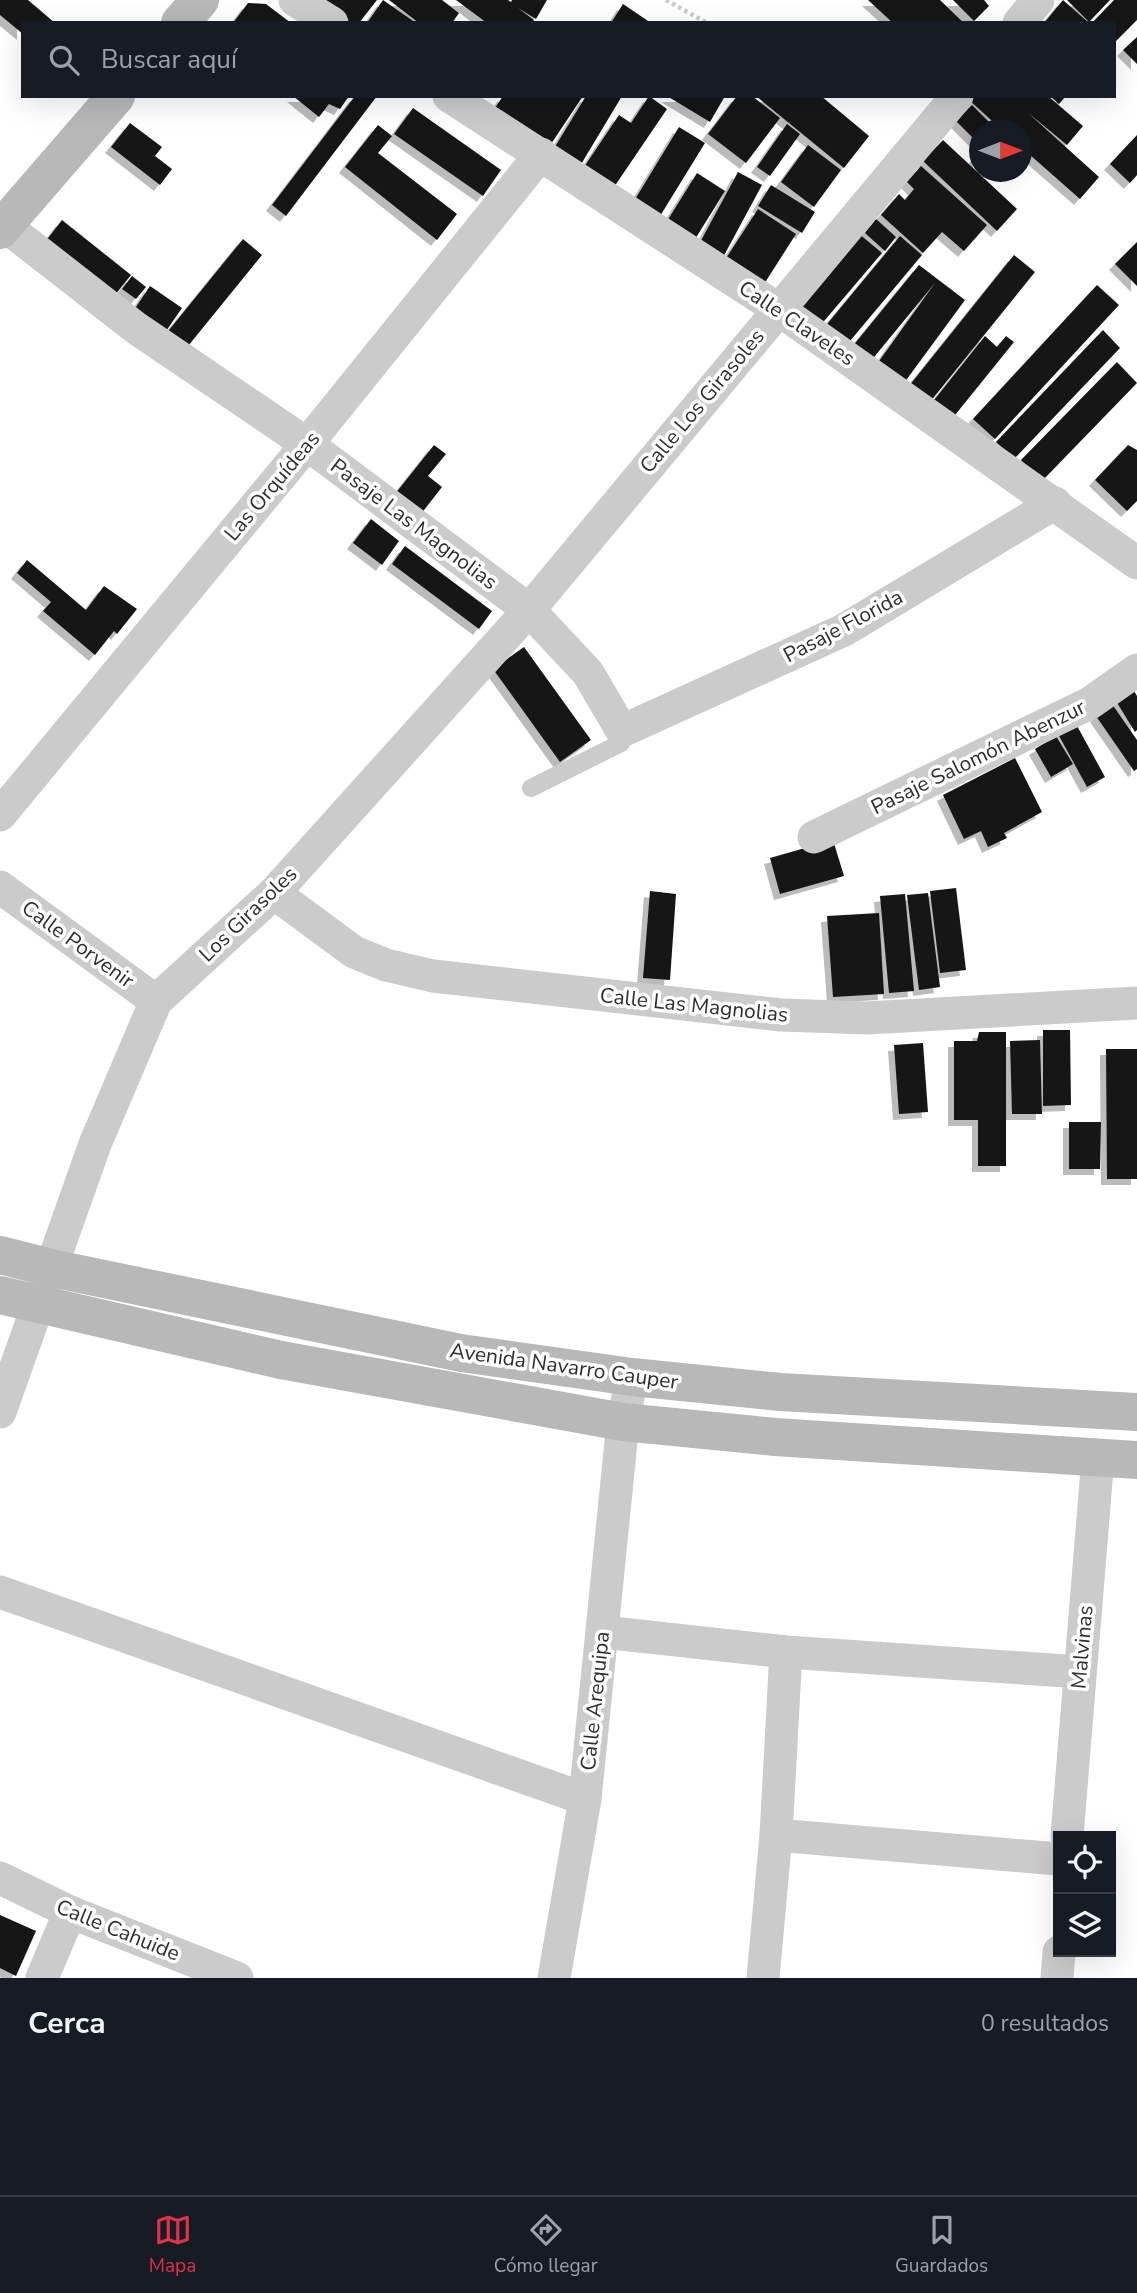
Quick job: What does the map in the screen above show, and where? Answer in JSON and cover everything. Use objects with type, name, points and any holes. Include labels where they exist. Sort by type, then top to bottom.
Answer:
[{"type":"street","points":[[182,21],[200,0]]},
{"type":"street","points":[[295,0],[329,21]]},
{"type":"street","points":[[1021,21],[1038,0]]},
{"type":"street","points":[[2,227],[114,98]]},
{"type":"street","name":"Calle Claveles","points":[[452,98],[778,309],[1137,562]]},
{"type":"street","name":"Calle Los Girasoles","points":[[529,610],[955,98]]},
{"type":"street","name":"Las Orquídeas","points":[[0,815],[307,444],[541,154]]},
{"type":"street","name":"Pasaje Las Magnolias","points":[[2,227],[136,328],[307,444],[529,610],[588,673],[622,731]]},
{"type":"street","name":"Pasaje Florida","points":[[622,731],[844,630],[1055,503]]},
{"type":"street","name":"Los Girasoles","points":[[0,1412],[95,1144],[156,1001],[274,893],[529,610]]},
{"type":"street","name":"Pasaje Salomón Abenzur","points":[[814,837],[1090,703],[1137,670]]},
{"type":"street","name":"Calle Porvenir","points":[[0,887],[156,1001]]},
{"type":"street","name":"Calle Las Magnolias","points":[[274,893],[354,952],[386,965],[433,976],[793,1016],[867,1018],[1137,1003]]},
{"type":"street","name":"Avenida Navarro Cauper","points":[[0,1255],[51,1268],[461,1353],[632,1377],[780,1392],[1137,1412]]},
{"type":"street","points":[[0,1295],[38,1306],[281,1360],[623,1422],[775,1437],[1137,1460]]},
{"type":"street","name":"Calle Arequipa","points":[[554,1978],[585,1799],[623,1422],[632,1377]]},
{"type":"street","name":"Malvinas","points":[[1067,1831],[1098,1457]]},
{"type":"street","points":[[0,1592],[585,1799]]},
{"type":"street","points":[[603,1632],[786,1652],[1080,1672]]},
{"type":"street","points":[[763,1978],[776,1835],[786,1652]]},
{"type":"street","points":[[776,1835],[1053,1858]]},
{"type":"street","name":"Calle Cahuide","points":[[0,1878],[70,1912],[237,1978]]},
{"type":"street","points":[[42,1978],[70,1912]]},
{"type":"street","points":[[1057,1978],[1059,1957]]},
{"type":"lane","points":[[531,788],[621,743],[622,731]]},
{"type":"path","points":[[666,0],[703,21]]},
{"type":"building","points":[[0,0],[28,0],[53,21],[21,21],[21,32],[0,15]]},
{"type":"building","points":[[314,0],[377,0],[361,21],[340,21]]},
{"type":"building","points":[[383,0],[413,21],[368,21]]},
{"type":"building","points":[[389,0],[442,0],[459,13],[453,21],[416,21]]},
{"type":"building","points":[[456,0],[547,0],[536,19],[518,8],[533,21],[484,21]]},
{"type":"building","points":[[868,0],[940,0],[962,21],[891,21]]},
{"type":"building","points":[[953,0],[984,0],[989,6],[974,21]]},
{"type":"building","points":[[1063,0],[1087,21],[1046,21]]},
{"type":"building","points":[[1067,0],[1110,0],[1090,21]]},
{"type":"building","points":[[1114,0],[1137,0],[1137,20],[1116,41],[1116,21],[1094,21]]},
{"type":"building","points":[[248,3],[266,4],[288,21],[234,21]]},
{"type":"building","points":[[623,4],[648,21],[612,21]]},
{"type":"building","points":[[1137,37],[1137,64],[1123,50]]},
{"type":"building","points":[[295,98],[348,98],[340,109],[329,104],[319,117]]},
{"type":"building","points":[[353,98],[375,98],[286,216],[272,205]]},
{"type":"building","points":[[502,98],[582,98],[545,153],[489,117]]},
{"type":"building","points":[[585,98],[621,98],[577,171],[550,155]]},
{"type":"building","points":[[648,98],[667,109],[610,193],[580,173],[619,115],[631,123]]},
{"type":"building","points":[[670,98],[724,98],[710,122]]},
{"type":"building","points":[[735,98],[755,98],[780,118],[746,163],[708,134]]},
{"type":"building","points":[[758,98],[823,98],[869,136],[844,168]]},
{"type":"building","points":[[967,98],[1050,98],[1083,126],[1067,145],[1027,112],[1099,177],[1080,199],[1032,157],[1032,119],[990,119]]},
{"type":"building","points":[[1052,98],[1064,98],[1059,104]]},
{"type":"building","points":[[972,105],[986,119],[969,119],[969,134],[956,121]]},
{"type":"building","points":[[413,108],[501,170],[483,196],[394,134]]},
{"type":"building","points":[[130,123],[162,147],[155,156],[172,169],[160,185],[111,147]]},
{"type":"building","points":[[787,124],[800,134],[770,176],[757,167]]},
{"type":"building","points":[[378,125],[392,136],[378,153],[457,214],[437,240],[345,167]]},
{"type":"building","points":[[679,127],[705,143],[657,221],[631,206]]},
{"type":"building","points":[[1137,135],[1137,175],[1130,183],[1110,164]]},
{"type":"building","points":[[943,140],[969,164],[969,182],[988,182],[1017,209],[997,231],[923,161]]},
{"type":"building","points":[[808,145],[841,170],[814,207],[781,182]]},
{"type":"building","points":[[921,166],[987,225],[964,251],[942,232],[923,253],[881,215],[899,194],[905,200],[914,189],[907,182]]},
{"type":"building","points":[[738,172],[762,185],[721,261],[697,248]]},
{"type":"building","points":[[697,173],[725,191],[692,244],[664,226]]},
{"type":"building","points":[[771,185],[815,212],[802,233],[758,206]]},
{"type":"building","points":[[758,209],[796,234],[766,281],[746,282],[721,266]]},
{"type":"building","points":[[876,219],[896,237],[885,251],[865,233]]},
{"type":"building","points":[[62,220],[131,275],[111,300],[42,246]]},
{"type":"building","points":[[858,233],[882,253],[819,327],[794,306]]},
{"type":"building","points":[[900,236],[922,255],[845,347],[823,329]]},
{"type":"building","points":[[243,239],[262,255],[184,351],[165,335]]},
{"type":"building","points":[[1137,242],[1137,286],[1115,264]]},
{"type":"building","points":[[1014,255],[1035,272],[926,407],[905,391]]},
{"type":"building","points":[[919,265],[965,300],[904,383],[877,364],[935,283],[870,362],[852,347]]},
{"type":"building","points":[[132,276],[146,287],[136,299],[122,289]]},
{"type":"building","points":[[1097,285],[1119,305],[995,439],[973,419]]},
{"type":"building","points":[[150,286],[182,308],[164,334],[132,313]]},
{"type":"building","points":[[1103,330],[1120,348],[1014,459],[996,442]]},
{"type":"building","points":[[985,336],[997,347],[1006,336],[1014,342],[947,425],[927,409]]},
{"type":"building","points":[[1117,362],[1137,383],[1042,481],[1021,460]]},
{"type":"building","points":[[434,445],[446,454],[428,476],[442,487],[421,514],[395,494]]},
{"type":"building","points":[[1128,445],[1137,450],[1137,501],[1127,511],[1095,480]]},
{"type":"building","points":[[371,519],[399,541],[382,565],[353,543]]},
{"type":"building","points":[[405,546],[492,611],[479,629],[392,564]]},
{"type":"building","points":[[27,560],[86,610],[104,586],[137,609],[117,634],[114,631],[95,655],[43,611],[51,602],[17,573]]},
{"type":"building","points":[[524,647],[591,740],[560,762],[493,669]]},
{"type":"building","points":[[1134,691],[1137,696],[1135,732],[1116,701]]},
{"type":"building","points":[[1112,704],[1137,740],[1137,769],[1134,771],[1096,716]]},
{"type":"building","points":[[1076,724],[1105,777],[1087,787],[1058,734]]},
{"type":"building","points":[[1056,736],[1073,764],[1051,777],[1035,749]]},
{"type":"building","points":[[1015,758],[1042,812],[1004,833],[1007,838],[988,847],[981,831],[964,839],[943,795]]},
{"type":"building","points":[[833,840],[844,876],[780,894],[770,858]]},
{"type":"building","points":[[956,888],[966,970],[940,973],[930,891]]},
{"type":"building","points":[[650,891],[676,894],[670,980],[643,978]]},
{"type":"building","points":[[928,893],[940,987],[919,990],[907,895]]},
{"type":"building","points":[[905,894],[914,991],[889,993],[880,896]]},
{"type":"building","points":[[879,913],[884,994],[833,997],[827,916]]},
{"type":"building","points":[[1043,1030],[1070,1030],[1071,1105],[1043,1106]]},
{"type":"building","points":[[979,1032],[1006,1032],[1006,1166],[978,1166],[978,1120],[954,1120],[954,1041],[977,1041]]},
{"type":"building","points":[[1040,1040],[1042,1114],[1012,1114],[1010,1041]]},
{"type":"building","points":[[923,1043],[928,1112],[899,1114],[894,1045]]},
{"type":"building","points":[[1106,1049],[1137,1049],[1137,1179],[1107,1179]]},
{"type":"building","points":[[1069,1122],[1101,1122],[1100,1169],[1069,1169]]},
{"type":"building","points":[[0,1915],[36,1931],[16,1976],[0,1968]]}]
